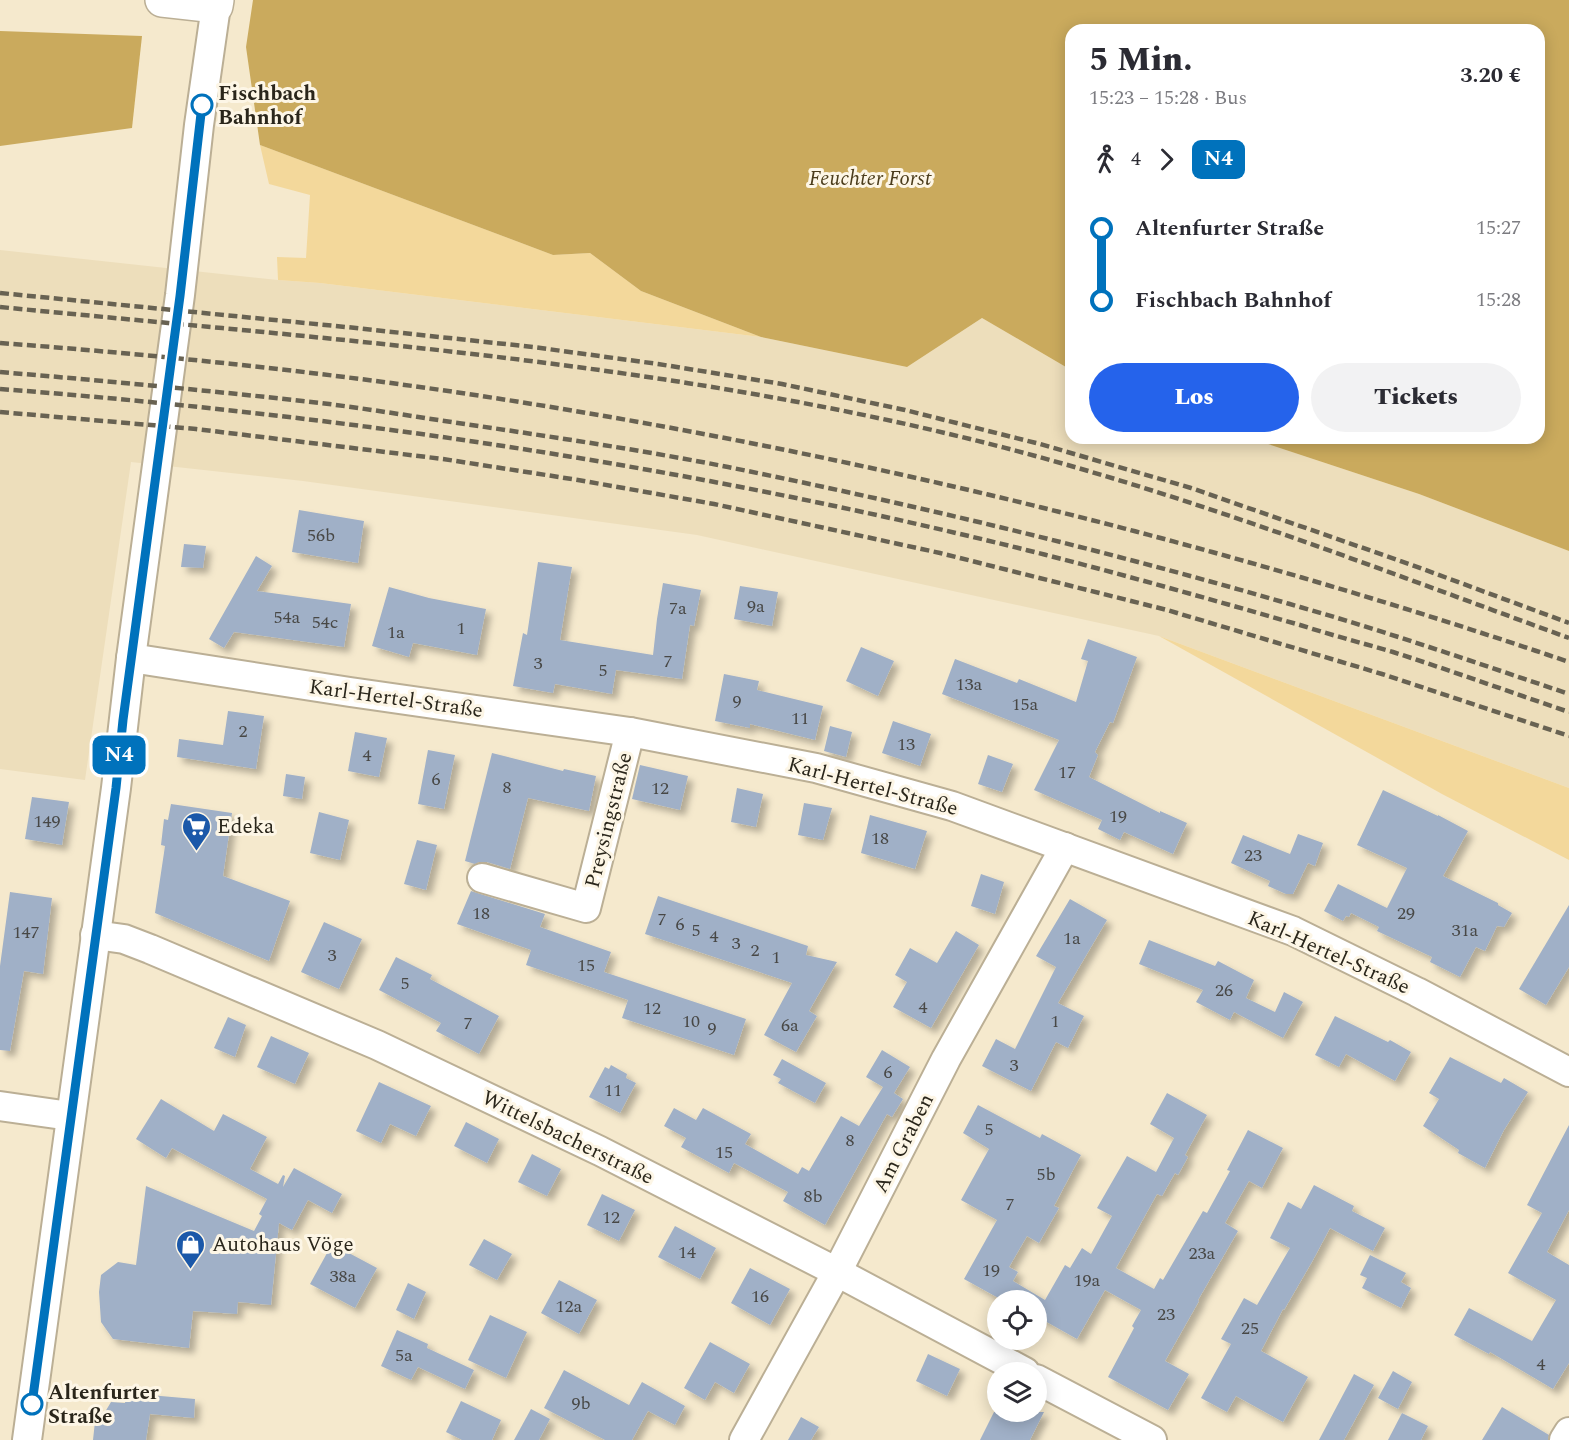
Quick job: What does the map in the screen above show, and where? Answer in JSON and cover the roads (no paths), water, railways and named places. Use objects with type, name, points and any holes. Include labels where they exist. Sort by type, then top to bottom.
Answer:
[{"type":"main road","points":[[162,0],[216,3]]},
{"type":"street","points":[[27,1440],[116,788],[131,658],[180,296],[198,125],[216,3]]},
{"type":"street","name":"Karl-Hertel-Straße","points":[[131,658],[630,732],[816,768],[952,806],[1293,931],[1417,992],[1569,1072]]},
{"type":"street","name":"Preysingstraße","points":[[482,878],[586,908],[630,732]]},
{"type":"street","name":"Am Graben","points":[[744,1440],[837,1272],[946,1059],[1065,847]]},
{"type":"street","name":"Wittelsbacherstraße","points":[[95,935],[124,939],[150,949],[377,1045],[600,1151],[837,1272],[1006,1362]]},
{"type":"street","points":[[0,1106],[70,1116]]},
{"type":"street","points":[[1047,1385],[1152,1440]]},
{"type":"street","points":[[1564,1440],[1569,1432]]},
{"type":"railway","points":[[0,293],[533,347],[782,384],[905,410],[1040,444],[1191,488],[1412,565],[1569,623]]},
{"type":"railway","points":[[0,307],[488,356],[609,371],[850,412],[970,439],[1122,481],[1272,530],[1569,638]]},
{"type":"railway","points":[[0,343],[221,363],[386,382],[585,413],[728,439],[1011,500],[1152,536],[1292,575],[1569,662]]},
{"type":"railway","points":[[0,372],[339,405],[597,444],[728,467],[944,514],[1158,567],[1368,627],[1569,694]]},
{"type":"railway","points":[[0,389],[123,399],[367,427],[611,463],[732,485],[973,537],[1096,568],[1393,652],[1569,712]]},
{"type":"railway","points":[[0,412],[196,429],[443,459],[714,504],[940,553],[1167,610],[1382,674],[1569,736]]},
{"type":"place","name":"Fischbach Bahnhof","points":[[202,105]]},
{"type":"place","name":"Edeka","points":[[196,852]]},
{"type":"place","name":"Autohaus Vöge","points":[[191,1270]]},
{"type":"place","name":"Altenfurter Straße","points":[[32,1404]]},
{"type":"park label","name":"Feuchter Forst","points":[[870,178]]}]
